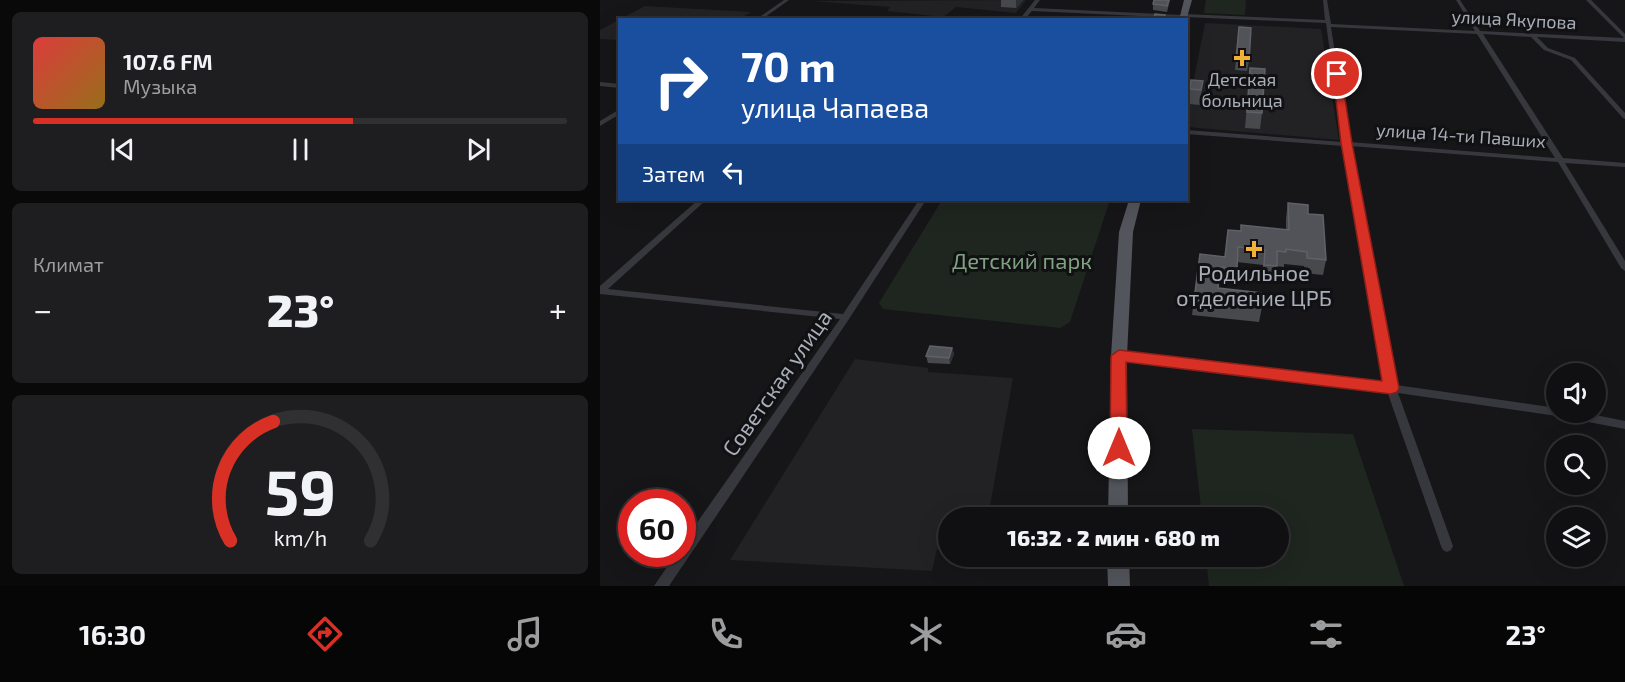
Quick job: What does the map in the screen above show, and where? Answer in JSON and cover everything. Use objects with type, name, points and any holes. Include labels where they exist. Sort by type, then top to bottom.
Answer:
[{"type":"main road","points":[[1184,18],[1188,0]]},
{"type":"main road","points":[[1118,507],[1119,356],[1126,232],[1135,201]]},
{"type":"main road","points":[[1118,567],[1119,586]]},
{"type":"street","points":[[760,18],[787,0]]},
{"type":"street","points":[[1023,18],[1038,0]]},
{"type":"street","points":[[1325,0],[1346,143],[1391,388],[1447,546]]},
{"type":"street","points":[[1458,0],[1559,158],[1625,268]]},
{"type":"street","points":[[1588,0],[1625,39]]},
{"type":"street","points":[[1030,9],[1184,18]]},
{"type":"street","name":"улица Якупова","points":[[1188,18],[1479,34],[1625,39]]},
{"type":"street","points":[[1533,36],[1546,49],[1557,55],[1573,59],[1625,117]]},
{"type":"street","points":[[600,84],[618,86]]},
{"type":"street","points":[[600,124],[618,112]]},
{"type":"street","name":"улица 14-ти Павших","points":[[1188,132],[1559,158],[1625,165]]},
{"type":"street","points":[[600,291],[701,201]]},
{"type":"street","name":"Советская улица","points":[[661,586],[846,317],[921,201]]},
{"type":"street","points":[[600,291],[846,317]]},
{"type":"street","points":[[1119,356],[1391,388],[1546,410]]},
{"type":"street","points":[[1606,421],[1625,425]]},
{"type":"shaded area","points":[[1026,0],[1016,13],[956,7],[943,17],[887,11],[890,7],[812,1]]},
{"type":"shaded area","points":[[645,6],[751,12],[741,18],[622,18]]},
{"type":"shaded area","points":[[618,20],[618,40],[600,39],[600,30]]},
{"type":"shaded area","points":[[1205,23],[1321,29],[1339,140],[1188,127],[1188,109]]},
{"type":"shaded area","points":[[855,359],[928,368],[928,372],[1013,378],[990,507],[938,507],[938,549],[932,571],[730,560]]},
{"type":"green space","points":[[1206,0],[1246,0],[1245,15],[1204,13]]},
{"type":"green space","name":"Детский парк","points":[[941,201],[1110,201],[1070,322],[1060,328],[883,309],[879,303]]},
{"type":"green space","points":[[1192,429],[1353,434],[1404,586],[1209,586],[1207,567],[1289,567],[1289,507],[1201,507]]},
{"type":"building","points":[[1154,0],[1169,0],[1167,6],[1153,4]]},
{"type":"building","points":[[1155,14],[1165,15],[1164,18],[1154,18]]},
{"type":"building","points":[[1239,27],[1251,28],[1249,61],[1236,60]]},
{"type":"building","points":[[1250,68],[1265,69],[1262,113],[1247,112]]},
{"type":"building","points":[[1191,80],[1203,81],[1201,90],[1190,89]]},
{"type":"building","points":[[1288,203],[1308,205],[1308,214],[1323,215],[1326,260],[1307,258],[1307,252],[1286,249],[1286,252],[1277,251],[1277,266],[1264,265],[1265,250],[1238,247],[1237,269],[1220,267],[1218,288],[1262,293],[1262,307],[1194,300],[1200,254],[1225,257],[1228,230],[1241,231],[1241,225],[1289,230]]},
{"type":"building","points":[[930,346],[952,348],[949,358],[926,356]]},
{"type":"place","name":"Детская больница","points":[[1242,58]]},
{"type":"place","name":"Родильное отделение ЦРБ","points":[[1254,249]]},
{"type":"route","points":[[1119,448],[1119,356],[1391,388],[1346,143],[1337,74]]}]
